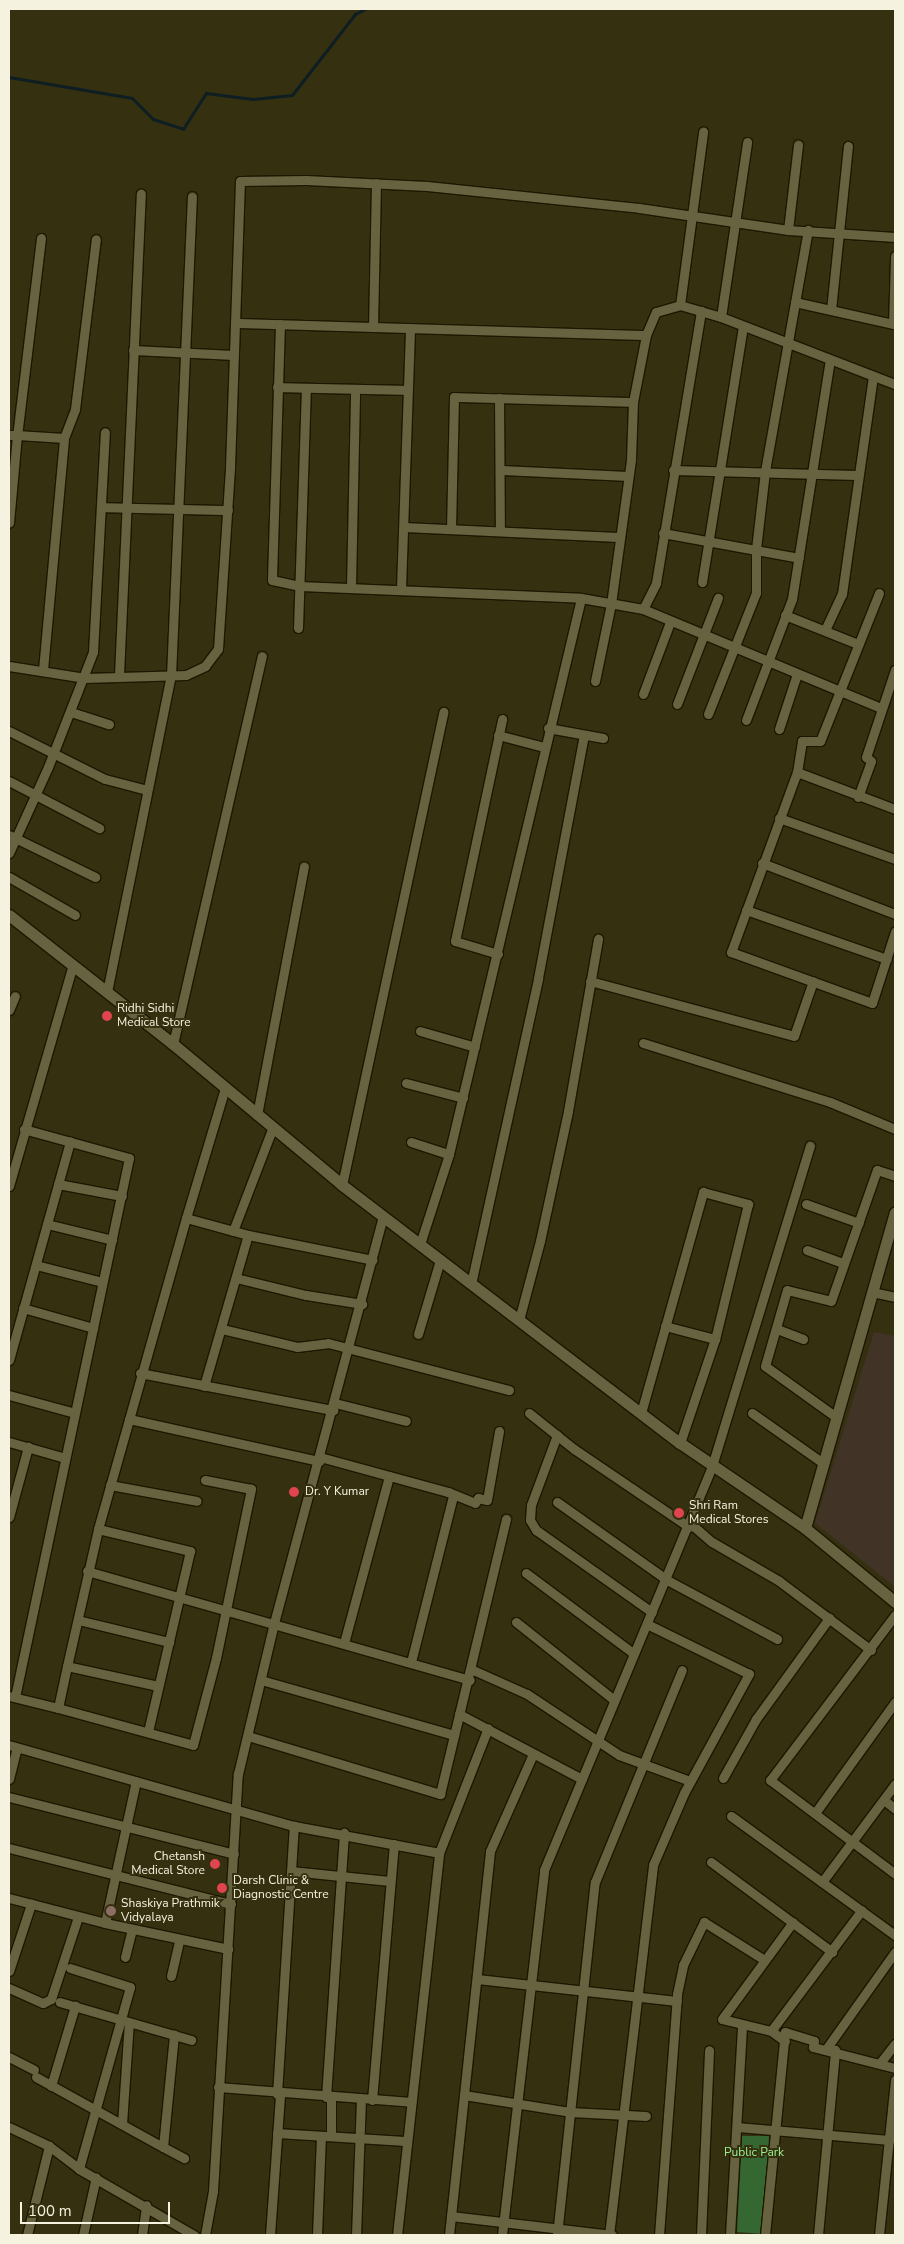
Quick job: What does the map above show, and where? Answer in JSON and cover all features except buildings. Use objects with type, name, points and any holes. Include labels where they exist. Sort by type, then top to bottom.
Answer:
[{"type":"street","points":[[680,305],[693,217],[702,132]]},
{"type":"street","points":[[721,318],[747,142]]},
{"type":"street","points":[[788,230],[798,145]]},
{"type":"street","points":[[831,310],[848,146]]},
{"type":"street","points":[[9,666],[85,678],[120,675],[186,675],[205,666],[218,649],[228,510],[240,181],[376,182],[639,208],[788,230],[840,231],[895,237]]},
{"type":"street","points":[[373,328],[376,182]]},
{"type":"street","points":[[120,675],[141,194]]},
{"type":"street","points":[[107,992],[171,676],[192,196]]},
{"type":"street","points":[[708,714],[756,593],[756,549],[765,470],[808,230]]},
{"type":"street","points":[[9,523],[13,435],[41,238]]},
{"type":"street","points":[[43,670],[64,438],[75,409],[96,239]]},
{"type":"street","points":[[795,302],[893,324],[895,256]]},
{"type":"street","points":[[595,681],[611,604],[618,537],[628,476],[634,402],[646,335],[656,312],[680,305],[700,311],[895,384]]},
{"type":"street","points":[[643,609],[656,583],[700,311]]},
{"type":"street","points":[[235,323],[646,335]]},
{"type":"street","points":[[280,324],[271,574],[278,584],[401,588],[581,598],[643,609],[703,636],[766,659],[797,674],[881,708]]},
{"type":"street","points":[[702,582],[717,471],[744,327]]},
{"type":"street","points":[[401,588],[406,390],[410,328]]},
{"type":"street","points":[[133,350],[234,355]]},
{"type":"street","points":[[746,720],[766,659],[792,599],[830,360]]},
{"type":"street","points":[[825,630],[842,594],[856,475],[873,376]]},
{"type":"street","points":[[277,387],[406,390]]},
{"type":"street","points":[[298,628],[306,388]]},
{"type":"street","points":[[351,587],[355,389]]},
{"type":"street","points":[[451,529],[454,397],[634,402]]},
{"type":"street","points":[[499,398],[502,470],[500,532]]},
{"type":"street","points":[[9,852],[12,836],[35,795],[54,753],[85,678],[93,652],[105,432]]},
{"type":"street","points":[[13,435],[64,438]]},
{"type":"street","points":[[502,470],[628,476]]},
{"type":"street","points":[[674,470],[765,470],[856,475]]},
{"type":"street","points":[[101,507],[228,510]]},
{"type":"street","points":[[404,527],[618,537]]},
{"type":"street","points":[[663,533],[799,558]]},
{"type":"street","points":[[880,593],[820,741],[802,741],[797,772],[762,863],[731,952],[872,1003],[895,932]]},
{"type":"street","points":[[420,1244],[449,1154],[463,1098],[498,954],[548,728],[581,598]]},
{"type":"street","points":[[677,704],[718,598]]},
{"type":"street","points":[[785,615],[858,644]]},
{"type":"street","points":[[643,694],[670,622]]},
{"type":"street","points":[[173,1044],[262,656]]},
{"type":"street","points":[[858,797],[871,761],[866,757],[881,708],[892,688],[895,670]]},
{"type":"street","points":[[779,729],[797,674]]},
{"type":"street","points":[[71,712],[109,724]]},
{"type":"street","points":[[342,1185],[443,712]]},
{"type":"street","points":[[498,954],[454,941],[502,719]]},
{"type":"street","points":[[548,728],[603,738]]},
{"type":"street","points":[[9,731],[105,779],[147,790]]},
{"type":"street","points":[[471,1284],[538,978],[584,734]]},
{"type":"street","points":[[498,735],[544,746]]},
{"type":"street","points":[[797,772],[895,810]]},
{"type":"street","points":[[9,781],[99,828]]},
{"type":"street","points":[[779,818],[895,859]]},
{"type":"street","points":[[12,836],[95,877]]},
{"type":"street","points":[[762,863],[895,914]]},
{"type":"street","points":[[257,1115],[304,866]]},
{"type":"street","points":[[9,877],[75,915]]},
{"type":"street","points":[[746,910],[887,959]]},
{"type":"street","points":[[9,915],[72,968],[107,992],[173,1044],[272,1128],[383,1217],[680,1443],[805,1528],[895,1602]]},
{"type":"street","points":[[519,1320],[540,1241],[598,939]]},
{"type":"street","points":[[9,1186],[72,968]]},
{"type":"street","points":[[590,981],[794,1036],[813,981]]},
{"type":"street","points":[[9,1010],[15,996]]},
{"type":"street","points":[[420,1031],[475,1047]]},
{"type":"street","points":[[643,1043],[830,1102],[895,1129]]},
{"type":"street","points":[[406,1083],[463,1098]]},
{"type":"street","points":[[58,1708],[98,1528],[140,1374],[225,1088]]},
{"type":"street","points":[[234,1231],[272,1128]]},
{"type":"street","points":[[24,1129],[129,1158],[12,1696],[193,1745],[251,1489],[205,1480]]},
{"type":"street","points":[[9,1360],[70,1141]]},
{"type":"street","points":[[411,1142],[449,1154]]},
{"type":"street","points":[[502,2235],[544,1870],[633,1653],[690,1525],[712,1466],[810,1146]]},
{"type":"street","points":[[836,1417],[765,1366],[778,1329],[787,1290],[831,1300],[877,1170],[895,1176]]},
{"type":"street","points":[[58,1184],[122,1196]]},
{"type":"street","points":[[641,1414],[703,1192],[748,1204],[715,1339],[680,1443]]},
{"type":"street","points":[[806,1204],[859,1223]]},
{"type":"street","points":[[805,1528],[895,1212]]},
{"type":"street","points":[[205,2235],[213,2191],[238,1774],[274,1622],[362,1304],[383,1217]]},
{"type":"street","points":[[186,1218],[248,1235],[373,1260]]},
{"type":"street","points":[[46,1224],[112,1240]]},
{"type":"street","points":[[204,1386],[248,1235]]},
{"type":"street","points":[[807,1250],[844,1262]]},
{"type":"street","points":[[418,1334],[440,1260]]},
{"type":"street","points":[[36,1265],[102,1282]]},
{"type":"street","points":[[236,1278],[306,1295],[362,1304]]},
{"type":"street","points":[[872,1292],[895,1297]]},
{"type":"street","points":[[24,1308],[92,1328]]},
{"type":"street","points":[[665,1326],[715,1339]]},
{"type":"street","points":[[222,1329],[297,1347],[322,1342],[509,1390]]},
{"type":"street","points":[[778,1329],[803,1339]]},
{"type":"street","points":[[140,1374],[406,1421]]},
{"type":"street","points":[[9,1395],[75,1413]]},
{"type":"street","points":[[529,1413],[557,1436],[690,1525],[712,1542],[780,1581],[871,1650]]},
{"type":"street","points":[[752,1414],[823,1463]]},
{"type":"street","points":[[129,1420],[320,1459],[389,1476],[475,1503],[478,1498],[487,1500],[499,1432]]},
{"type":"street","points":[[557,1436],[531,1505],[530,1520],[536,1530],[652,1612]]},
{"type":"street","points":[[9,1442],[65,1458]]},
{"type":"street","points":[[9,1517],[28,1447]]},
{"type":"street","points":[[344,1644],[389,1476]]},
{"type":"street","points":[[110,1485],[197,1501]]},
{"type":"street","points":[[411,1662],[453,1496]]},
{"type":"street","points":[[557,1502],[667,1580],[778,1639]]},
{"type":"street","points":[[248,1736],[440,1794],[459,1714],[473,1670],[506,1519]]},
{"type":"street","points":[[98,1528],[190,1550],[148,1732]]},
{"type":"street","points":[[88,1571],[178,1598],[274,1622],[470,1680]]},
{"type":"street","points":[[526,1573],[633,1653]]},
{"type":"street","points":[[895,1615],[871,1650],[770,1780],[895,1874]]},
{"type":"street","points":[[723,1778],[756,1719],[829,1618]]},
{"type":"street","points":[[78,1620],[169,1642]]},
{"type":"street","points":[[516,1622],[614,1700]]},
{"type":"street","points":[[451,2216],[557,2233],[610,2235],[635,1994],[653,1865],[690,1781],[749,1674],[647,1624]]},
{"type":"street","points":[[67,1666],[158,1686]]},
{"type":"street","points":[[473,1670],[527,1694],[619,1755],[690,1781]]},
{"type":"street","points":[[557,2233],[595,1882],[682,1670]]},
{"type":"street","points":[[261,1680],[454,1735]]},
{"type":"street","points":[[815,1813],[895,1702]]},
{"type":"street","points":[[459,1714],[582,1779]]},
{"type":"street","points":[[397,2235],[405,2141],[439,1853],[488,1728]]},
{"type":"street","points":[[9,1779],[13,1746],[294,1826],[344,1833],[439,1853]]},
{"type":"street","points":[[449,2235],[490,1851],[533,1754]]},
{"type":"street","points":[[105,1924],[136,1781]]},
{"type":"street","points":[[822,1882],[895,1784]]},
{"type":"street","points":[[9,1797],[234,1854]]},
{"type":"street","points":[[884,1800],[895,1810]]},
{"type":"street","points":[[731,1816],[895,1934]]},
{"type":"street","points":[[270,2235],[294,1826]]},
{"type":"street","points":[[331,2136],[328,2097],[339,1876],[344,1833]]},
{"type":"street","points":[[372,2100],[389,1881],[394,1844]]},
{"type":"street","points":[[9,1848],[115,1877],[231,1904]]},
{"type":"street","points":[[711,1862],[832,1952]]},
{"type":"street","points":[[291,1871],[389,1881]]},
{"type":"street","points":[[9,1898],[105,1924],[228,1949]]},
{"type":"street","points":[[9,1970],[31,1904]]},
{"type":"street","points":[[771,2031],[862,1910]]},
{"type":"street","points":[[9,1988],[43,2003],[51,2000],[78,1917]]},
{"type":"street","points":[[659,2235],[677,2001],[683,1965],[704,1922],[763,1959]]},
{"type":"street","points":[[785,2041],[771,2031],[722,2019],[763,1959],[793,1922]]},
{"type":"street","points":[[125,1957],[132,1929]]},
{"type":"street","points":[[171,1976],[179,1940]]},
{"type":"street","points":[[818,2235],[828,2134],[831,2050],[895,1952]]},
{"type":"street","points":[[70,1968],[130,1987],[124,2021],[95,2109],[79,2169]]},
{"type":"street","points":[[477,1979],[635,1994],[677,2001]]},
{"type":"street","points":[[60,2002],[191,2040]]},
{"type":"street","points":[[51,2086],[75,2006]]},
{"type":"street","points":[[122,2124],[124,2021]]},
{"type":"street","points":[[730,2235],[742,2025]]},
{"type":"street","points":[[765,2235],[785,2032],[814,2041],[814,2047],[895,2068]]},
{"type":"street","points":[[162,2146],[174,2035]]},
{"type":"street","points":[[880,2063],[895,2044]]},
{"type":"street","points":[[701,2235],[709,2050]]},
{"type":"street","points":[[9,2057],[51,2086],[184,2158]]},
{"type":"street","points":[[880,2235],[895,2080]]},
{"type":"street","points":[[218,2087],[279,2094],[411,2102]]},
{"type":"street","points":[[464,2095],[570,2112],[646,2116]]},
{"type":"street","points":[[356,2235],[361,2099]]},
{"type":"street","points":[[9,2127],[49,2146],[79,2169],[146,2205],[193,2235]]},
{"type":"street","points":[[737,2127],[889,2140]]},
{"type":"street","points":[[277,2133],[405,2141]]},
{"type":"street","points":[[317,2235],[321,2136]]},
{"type":"street","points":[[26,2235],[49,2146]]},
{"type":"street","points":[[83,2235],[96,2177]]},
{"type":"street","points":[[142,2235],[146,2205]]},
{"type":"shaded area","points":[[874,1332],[895,1336],[895,1587],[815,1523]]},
{"type":"green space","name":"Public Park","points":[[742,2136],[769,2136],[764,2234],[737,2232]]},
{"type":"waterway","points":[[9,77],[132,98],[153,119],[183,129],[206,93],[253,99],[292,95],[355,14],[365,9]]},
{"type":"place","name":"Ridhi Sidhi Medical Store","points":[[107,1016]]},
{"type":"place","name":"Dr. Y Kumar","points":[[294,1492]]},
{"type":"place","name":"Shri Ram Medical Stores","points":[[679,1513]]},
{"type":"place","name":"Chetansh Medical Store","points":[[215,1864]]},
{"type":"place","name":"Darsh Clinic & Diagnostic Centre","points":[[222,1888]]},
{"type":"place","name":"Shaskiya Prathmik Vidyalaya","points":[[111,1911]]}]
